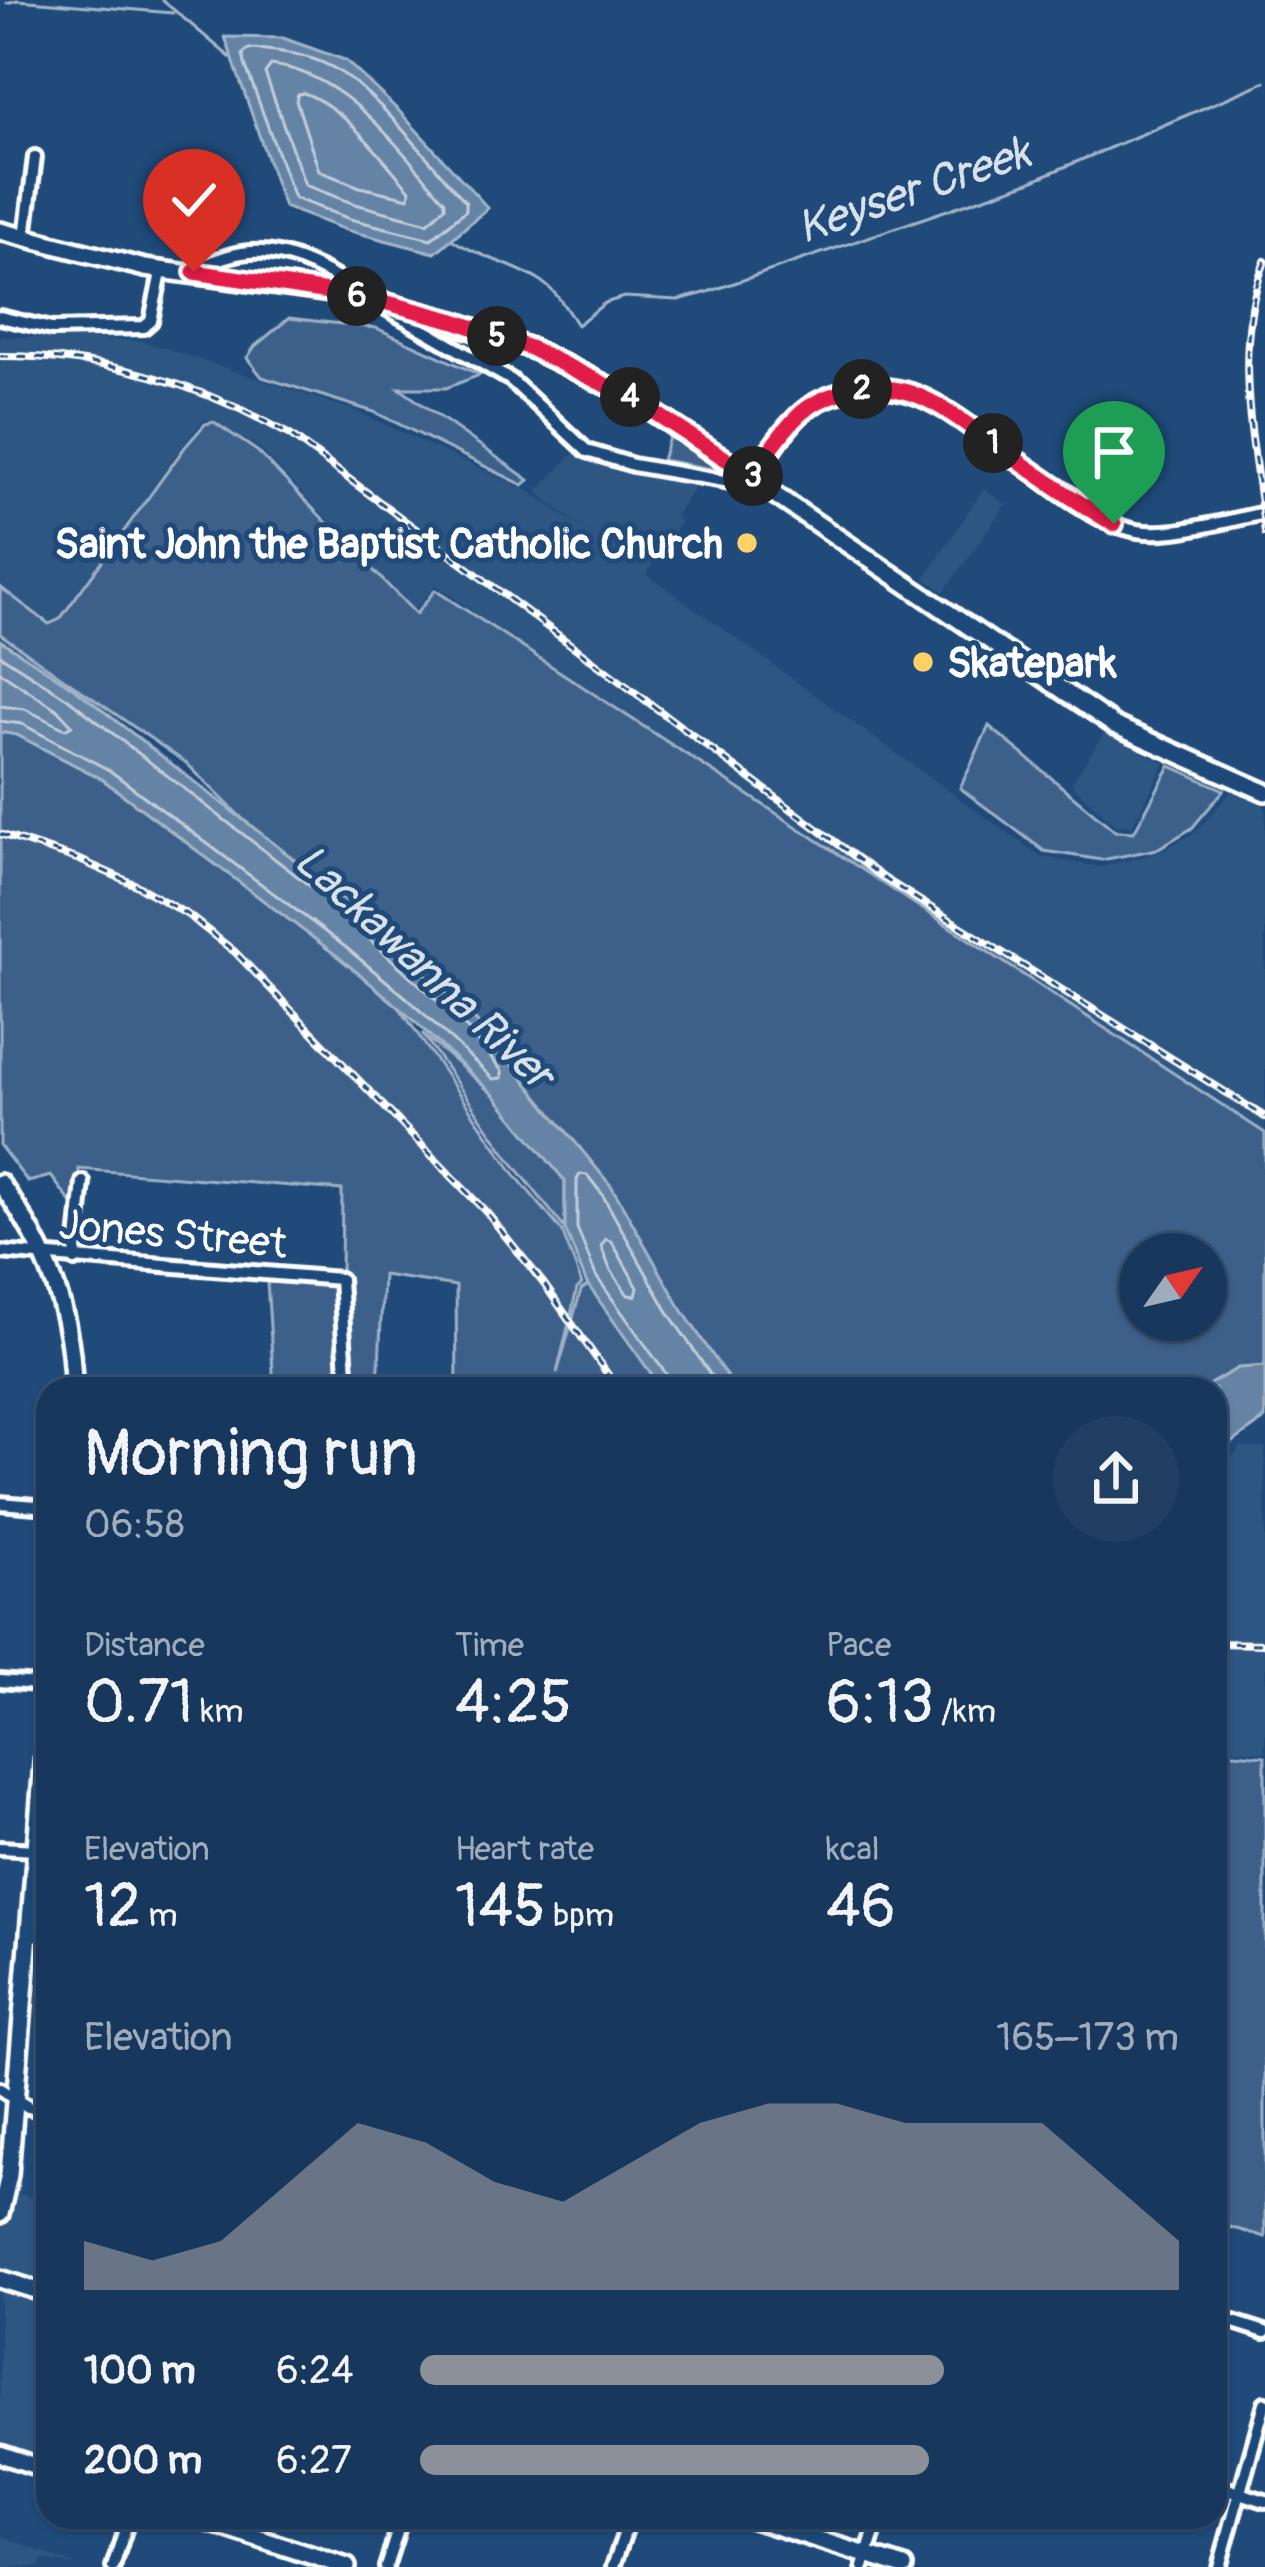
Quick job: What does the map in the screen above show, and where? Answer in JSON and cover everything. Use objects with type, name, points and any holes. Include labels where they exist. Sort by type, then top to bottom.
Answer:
[{"type":"main road","points":[[0,231],[146,268],[369,298],[530,348],[632,398],[1114,725],[1265,792]]},
{"type":"main road","points":[[0,1183],[45,1256],[64,1311],[72,1377]]},
{"type":"main road","points":[[0,2214],[9,2176],[36,1850]]},
{"type":"main road","points":[[0,2279],[36,2290]]},
{"type":"main road","points":[[0,2454],[36,2466]]},
{"type":"main road","points":[[230,2529],[347,2567]]},
{"type":"main road","points":[[779,2529],[865,2561],[904,2567]]},
{"type":"street","points":[[25,237],[35,157]]},
{"type":"street","points":[[194,272],[214,259],[261,249],[321,268],[511,380],[587,451],[633,465],[735,483],[752,476],[798,415],[815,404],[853,390],[892,388],[941,407],[1114,524],[1156,532],[1265,513]]},
{"type":"street","points":[[0,316],[52,329],[144,327],[151,321],[163,268]]},
{"type":"street","points":[[75,1260],[83,1182]]},
{"type":"street","name":"Jones Street","points":[[0,1252],[340,1279],[346,1377]]},
{"type":"street","points":[[0,1503],[36,1506]]},
{"type":"street","points":[[0,1681],[36,1684]]},
{"type":"street","points":[[0,1848],[36,1850]]},
{"type":"street","points":[[29,1934],[36,1935]]},
{"type":"street","points":[[0,2089],[36,2108]]},
{"type":"street","points":[[1227,2320],[1265,2332]]},
{"type":"street","points":[[1219,2567],[1265,2403]]},
{"type":"street","points":[[1227,2488],[1265,2500]]},
{"type":"street","points":[[113,2567],[125,2529]]},
{"type":"street","points":[[386,2567],[398,2529]]},
{"type":"street","points":[[614,2567],[626,2529]]},
{"type":"street","points":[[865,2561],[876,2529]]},
{"type":"shaded area","points":[[289,318],[376,328],[480,375],[446,388],[399,388],[529,480],[523,485],[374,412],[262,377],[247,358]]},
{"type":"shaded area","points":[[0,336],[143,341],[353,410],[529,491],[597,539],[536,492],[574,453],[614,471],[696,485],[675,516],[681,521],[646,574],[1041,857],[1101,867],[1161,852],[1196,832],[1231,792],[1265,806],[1265,1141],[604,706],[436,585],[414,610],[260,449],[215,421],[203,421],[183,445],[59,618],[50,624],[0,587]]},
{"type":"shaded area","points":[[214,422],[257,451],[416,614],[435,590],[1265,1133],[1265,1377],[1227,1386],[1227,1377],[708,1377],[653,1282],[384,959],[186,763],[0,634],[0,587],[49,624],[60,619],[185,447],[205,424]]},
{"type":"shaded area","points":[[671,431],[729,472],[662,460]]},
{"type":"shaded area","points":[[983,489],[1006,504],[944,592],[925,578]]},
{"type":"shaded area","points":[[989,726],[1115,831],[1134,832],[1170,766],[1224,790],[1192,828],[1157,849],[1102,860],[1044,851],[960,788]]},
{"type":"shaded area","points":[[0,732],[17,735],[102,779],[399,1007],[516,1176],[562,1231],[582,1284],[557,1373],[581,1290],[590,1284],[656,1377],[457,1377],[456,1286],[383,1275],[379,1377],[273,1377],[267,1282],[346,1286],[341,1272],[342,1190],[79,1169],[78,1212],[51,1176],[28,1182],[0,1146]]},
{"type":"shaded area","points":[[1104,733],[1165,763],[1132,826],[1115,825],[1071,784]]},
{"type":"shaded area","points":[[422,1033],[494,1095],[552,1162],[565,1182],[565,1229],[511,1161]]},
{"type":"shaded area","points":[[1241,1447],[1265,1448],[1265,1752],[1227,1748],[1227,1463]]},
{"type":"shaded area","points":[[1227,1752],[1265,1756],[1265,2237],[1227,2226]]},
{"type":"shaded area","points":[[0,2187],[36,2199],[36,2454],[0,2444]]},
{"type":"shaded area","points":[[0,2535],[79,2567],[42,2559],[40,2567],[0,2567]]},
{"type":"water","points":[[225,37],[283,38],[345,60],[488,208],[435,253],[346,230],[284,207]]},
{"type":"water","points":[[0,640],[74,688],[322,881],[473,1017],[612,1187],[679,1305],[727,1377],[653,1377],[586,1282],[565,1229],[565,1181],[494,1095],[399,1007],[102,779],[17,735],[0,732]]},
{"type":"water","points":[[1265,1366],[1265,1419],[1227,1446],[1227,1377],[1222,1377],[1238,1368]]},
{"type":"waterway","points":[[162,0],[231,58]]},
{"type":"waterway","points":[[7,3],[173,13]]},
{"type":"waterway","name":"Keyser Creek","points":[[453,240],[546,285],[577,325],[605,303],[624,297],[678,300],[705,293],[1029,182],[1265,82]]},
{"type":"railway","points":[[1265,261],[1249,327],[1247,361],[1265,533]]},
{"type":"railway","points":[[0,356],[77,361],[150,376],[221,401],[290,435],[885,879],[1265,1117]]},
{"type":"railway","points":[[0,834],[80,860],[136,885],[188,915],[235,952],[487,1213],[610,1377]]},
{"type":"railway","points":[[1227,1643],[1265,1644]]},
{"type":"place","name":"Saint John the Baptist Catholic Church","points":[[747,543]]},
{"type":"place","name":"Skatepark","points":[[923,662]]},
{"type":"route","points":[[194,272],[369,298],[530,348],[632,398],[752,476],[798,415],[815,404],[853,390],[910,392],[941,407],[1114,524]]},
{"type":"water label","name":"Lackawanna River","points":[[425,966]]}]
